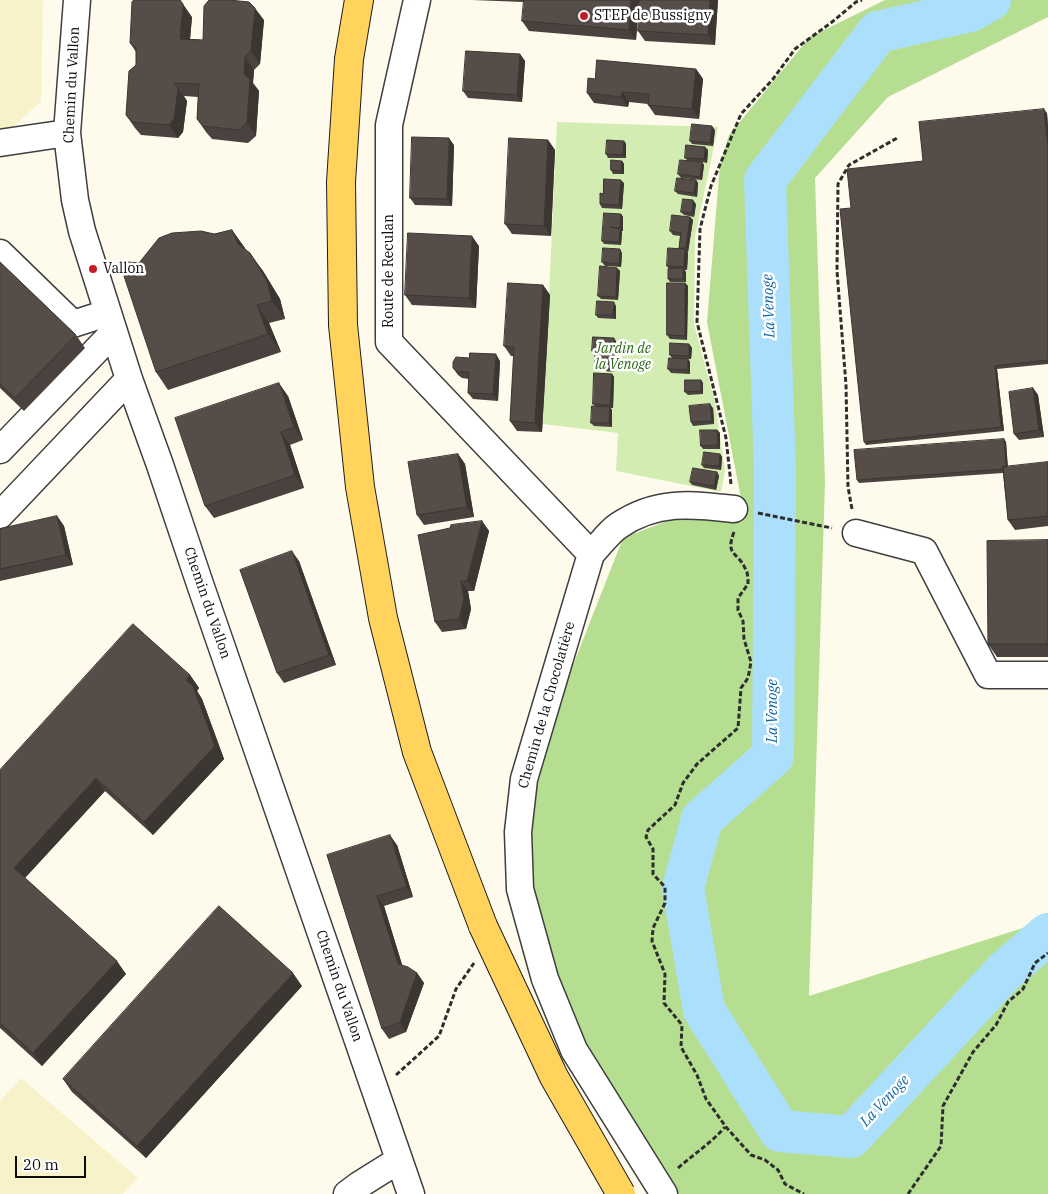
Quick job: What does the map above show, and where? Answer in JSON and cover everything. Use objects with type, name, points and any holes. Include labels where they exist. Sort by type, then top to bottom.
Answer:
[{"type":"main road","points":[[358,0],[349,60],[341,182],[343,325],[360,488],[383,618],[417,752],[483,926],[554,1077],[621,1194]]},
{"type":"street","name":"Chemin du Vallon","points":[[77,0],[67,133],[75,200],[90,259],[129,380],[411,1194]]},
{"type":"street","name":"Route de Reculan","points":[[417,0],[389,125],[389,342],[591,554]]},
{"type":"street","points":[[0,143],[67,133]]},
{"type":"street","points":[[0,253],[73,324],[110,323]]},
{"type":"street","points":[[4,438],[110,323]]},
{"type":"street","points":[[0,515],[129,380]]},
{"type":"street","name":"Chemin de la Chocolatière","points":[[660,1187],[574,1050],[545,979],[520,889],[518,832],[524,779],[591,554],[618,526],[654,508],[693,504],[745,511]]},
{"type":"street","points":[[856,533],[924,551],[988,675],[1048,675]]},
{"type":"street","points":[[347,1194],[358,1185],[399,1160]]},
{"type":"path","points":[[804,1194],[785,1184],[778,1170],[765,1160],[751,1154],[726,1126],[706,1099],[697,1075],[681,1047],[682,1025],[664,1003],[665,974],[652,941],[653,928],[665,902],[665,887],[653,874],[653,850],[646,836],[648,830],[675,805],[683,783],[697,764],[738,728],[741,688],[748,678],[751,662],[744,639],[743,621],[738,610],[738,598],[748,584],[746,569],[733,553],[730,543],[745,511],[696,322],[700,229],[711,186],[741,114],[773,79],[795,49],[856,2],[862,0]]},
{"type":"path","points":[[856,533],[848,487],[846,385],[837,271],[838,184],[849,165],[899,137]]},
{"type":"path","points":[[745,511],[818,525]]},
{"type":"path","points":[[908,1194],[940,1146],[943,1106],[973,1052],[996,1025],[1008,1002],[1022,989],[1035,963],[1048,953]]},
{"type":"path","points":[[405,1067],[439,1036],[456,989],[476,960]]},
{"type":"path","points":[[660,1187],[678,1168],[710,1143],[726,1126]]},
{"type":"shaded area","points":[[0,0],[43,0],[41,101],[10,130],[0,131]]},
{"type":"shaded area","points":[[21,1078],[138,1178],[123,1194],[0,1194],[0,1101]]},
{"type":"green space","points":[[885,0],[1048,0],[1048,17],[888,97],[815,178],[825,482],[809,996],[1048,920],[1048,1194],[658,1194],[597,1105],[537,931],[525,827],[570,673],[623,538],[680,516],[745,519],[707,322],[720,164],[729,135],[810,37]]},
{"type":"green space","name":"Jardin de la Venoge","points":[[557,122],[718,127],[695,237],[694,324],[715,402],[725,470],[721,492],[616,471],[618,433],[543,424]]},
{"type":"building","points":[[134,0],[180,0],[183,4],[180,39],[203,40],[204,6],[209,0],[249,2],[255,8],[251,51],[245,57],[244,74],[250,79],[247,123],[239,130],[203,126],[197,119],[199,84],[174,83],[178,88],[174,119],[169,125],[132,122],[126,115],[129,71],[136,65],[136,48],[130,43],[132,2]]},
{"type":"building","name":"STEP de Bussigny","points":[[524,0],[631,0],[629,30],[522,21]]},
{"type":"building","points":[[640,0],[710,0],[708,35],[638,31]]},
{"type":"building","points":[[466,51],[520,54],[517,95],[463,91]]},
{"type":"building","points":[[597,60],[696,69],[692,109],[648,105],[649,94],[622,92],[621,97],[587,93],[588,78],[595,79]]},
{"type":"building","points":[[1044,109],[1048,147],[1048,360],[995,366],[1001,427],[864,442],[840,209],[851,208],[847,169],[923,161],[919,122]]},
{"type":"building","points":[[692,124],[712,126],[710,143],[690,141]]},
{"type":"building","points":[[412,137],[449,138],[447,199],[410,198]]},
{"type":"building","points":[[509,138],[548,140],[544,226],[505,224]]},
{"type":"building","points":[[607,140],[624,141],[623,155],[606,154]]},
{"type":"building","points":[[686,145],[705,147],[704,159],[685,158]]},
{"type":"building","points":[[611,160],[622,161],[621,171],[611,170]]},
{"type":"building","points":[[680,160],[702,162],[700,177],[678,174]]},
{"type":"building","points":[[677,178],[696,180],[694,193],[675,191]]},
{"type":"building","points":[[604,179],[621,180],[619,205],[600,204],[600,193],[603,194]]},
{"type":"building","points":[[683,199],[693,200],[692,213],[681,212]]},
{"type":"building","points":[[604,213],[621,214],[620,228],[610,227],[620,229],[619,242],[602,241]]},
{"type":"building","points":[[672,215],[690,217],[686,248],[679,248],[681,233],[670,231]]},
{"type":"building","points":[[232,230],[238,244],[250,253],[267,281],[272,301],[257,305],[268,334],[156,372],[119,261],[139,263],[159,238],[172,233],[201,231],[214,234]]},
{"type":"building","points":[[408,233],[472,236],[469,298],[405,295]]},
{"type":"building","points":[[603,248],[620,249],[619,264],[602,262]]},
{"type":"building","points":[[668,248],[685,249],[684,267],[667,266]]},
{"type":"building","points":[[0,262],[76,335],[15,398],[0,384]]},
{"type":"building","points":[[600,266],[617,268],[616,297],[598,296]]},
{"type":"building","points":[[683,268],[683,279],[668,279],[668,269]]},
{"type":"building","points":[[508,283],[543,285],[535,423],[510,421],[514,347],[504,346]]},
{"type":"building","points":[[667,283],[685,283],[685,336],[667,335]]},
{"type":"building","points":[[597,301],[614,302],[613,315],[596,315]]},
{"type":"building","points":[[593,337],[614,338],[613,352],[592,351]]},
{"type":"building","points":[[670,343],[689,344],[689,356],[670,355]]},
{"type":"building","points":[[470,353],[496,354],[493,394],[468,393],[469,372],[457,372],[453,368],[453,362],[456,357],[469,358]]},
{"type":"building","points":[[595,353],[612,354],[612,368],[595,367]]},
{"type":"building","points":[[669,358],[688,359],[688,370],[668,369]]},
{"type":"building","points":[[594,373],[612,374],[610,405],[593,404]]},
{"type":"building","points":[[685,380],[701,380],[701,391],[685,392]]},
{"type":"building","points":[[279,383],[294,427],[281,432],[295,475],[205,506],[175,418]]},
{"type":"building","points":[[1033,388],[1039,430],[1014,434],[1009,392]]},
{"type":"building","points":[[710,404],[712,421],[691,422],[689,406]]},
{"type":"building","points":[[592,406],[610,407],[609,423],[591,423]]},
{"type":"building","points":[[700,430],[717,430],[718,445],[701,446]]},
{"type":"building","points":[[1004,439],[1006,467],[1003,467],[1003,469],[857,480],[854,450]]},
{"type":"building","points":[[704,452],[720,454],[719,466],[702,465]]},
{"type":"building","points":[[458,454],[467,507],[417,515],[408,462]]},
{"type":"building","points":[[1048,462],[1048,516],[1008,520],[1003,467]]},
{"type":"building","points":[[693,468],[717,472],[714,486],[690,482]]},
{"type":"building","points":[[57,516],[66,555],[0,569],[0,529]]},
{"type":"building","points":[[482,521],[467,581],[461,581],[464,599],[459,619],[435,622],[418,535],[450,528],[451,525]]},
{"type":"building","points":[[1048,540],[1048,644],[988,644],[987,541]]},
{"type":"building","points":[[292,551],[329,655],[277,673],[240,570]]},
{"type":"building","points":[[133,624],[190,675],[186,680],[193,686],[215,746],[144,822],[96,778],[14,868],[117,961],[33,1053],[0,1023],[0,770]]},
{"type":"building","points":[[390,835],[407,887],[377,896],[398,964],[408,967],[417,973],[400,1022],[382,1029],[327,855]]},
{"type":"building","points":[[219,906],[293,973],[137,1146],[63,1079]]},
{"type":"waterway","name":"La Venoge","points":[[990,0],[970,11],[878,32],[765,180],[775,472],[773,756],[702,819],[683,888],[704,1010],[780,1131],[851,1137],[1004,972],[1048,934]]},
{"type":"place","name":"STEP de Bussigny","points":[[584,16]]},
{"type":"place","name":"Vallon","points":[[93,269]]}]
